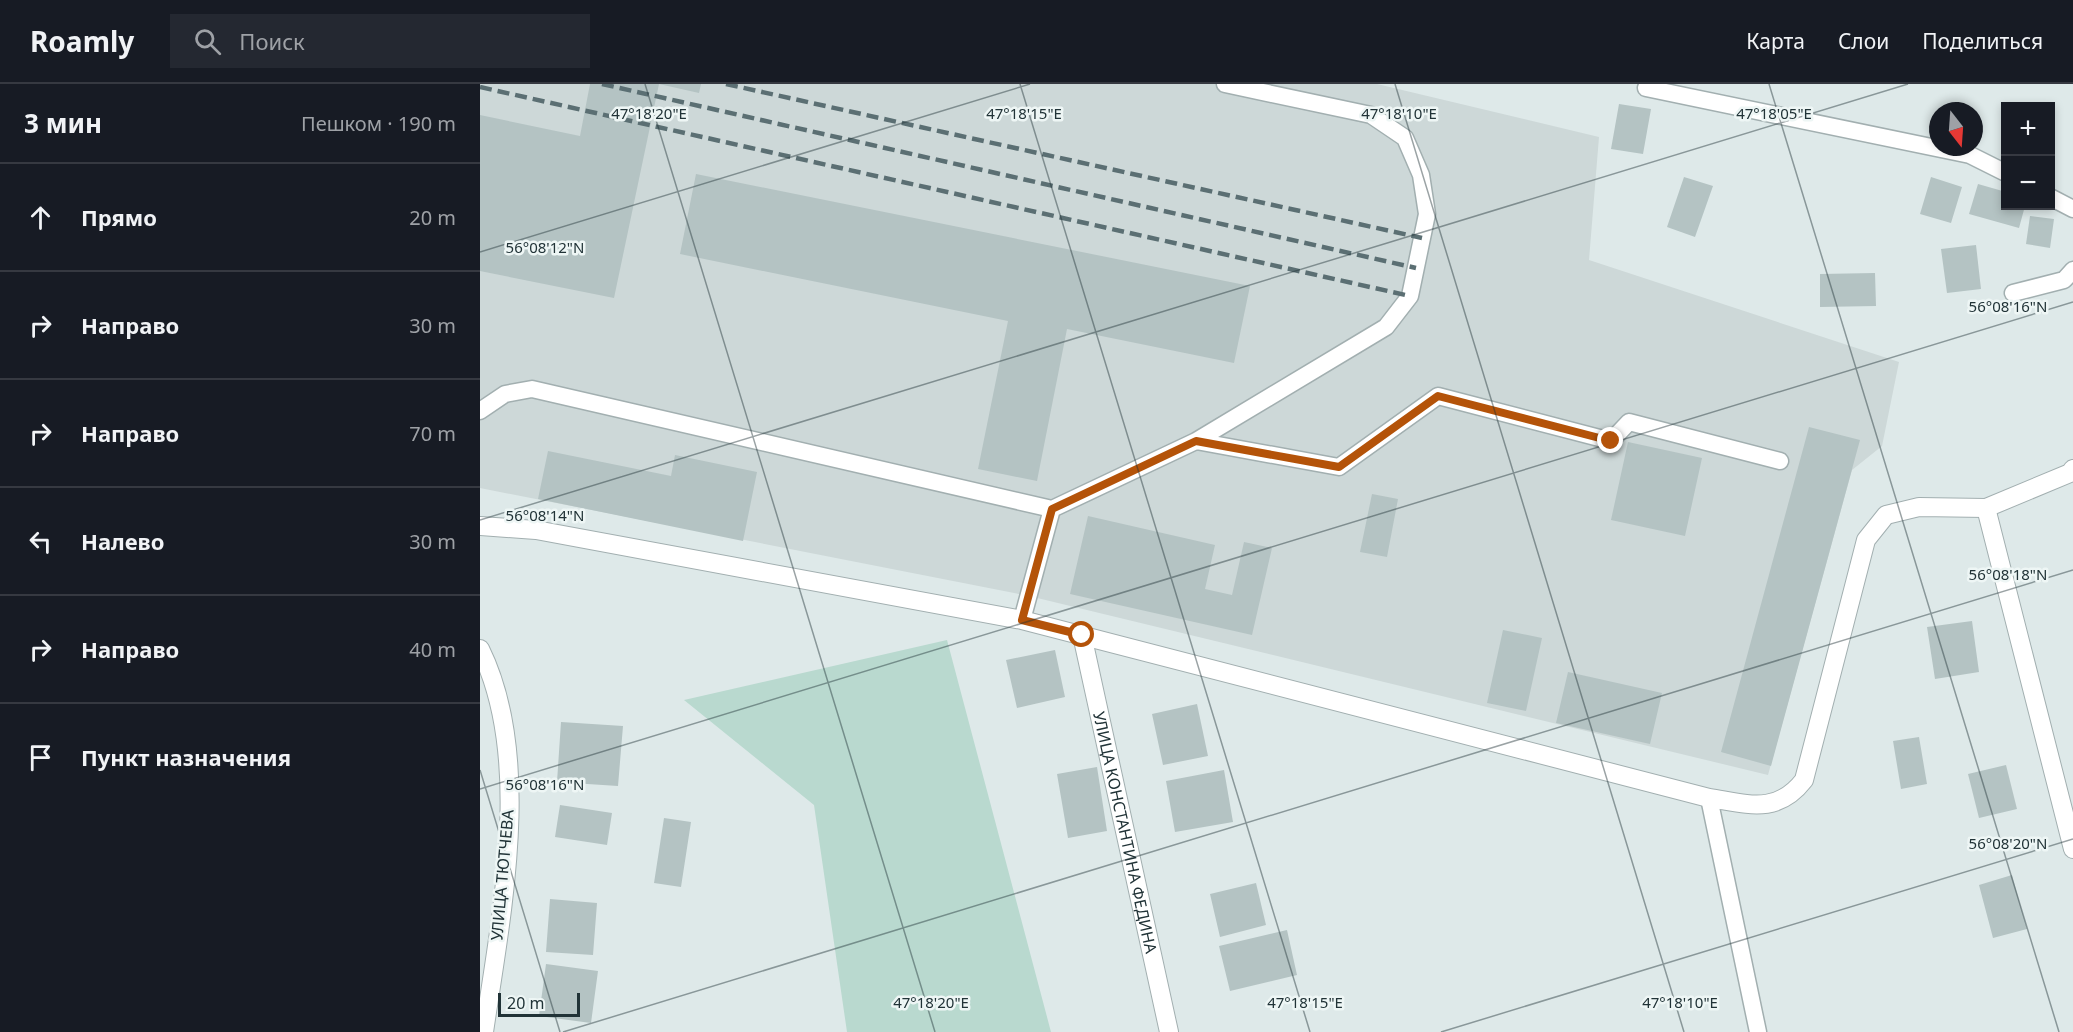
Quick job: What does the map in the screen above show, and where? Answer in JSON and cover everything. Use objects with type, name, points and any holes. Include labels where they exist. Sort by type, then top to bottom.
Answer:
[{"type":"street","points":[[480,526],[536,530],[1022,620],[1709,798],[1757,805],[1775,803],[1793,794],[1804,780],[1866,540],[1886,515],[1919,507],[1986,508],[2070,473],[2073,469]]},
{"type":"street","points":[[1986,508],[2073,849]]},
{"type":"street","name":"УЛИЦА КОНСТАНТИНА ФЕДИНА","points":[[1082,635],[1169,1032]]},
{"type":"street","name":"УЛИЦА ТЮТЧЕВА","points":[[480,649],[502,714],[510,778],[503,902],[484,1032]]},
{"type":"lane","points":[[480,411],[506,394],[532,389],[1052,509],[1196,441],[1386,327],[1410,296],[1427,214],[1421,175],[1405,138],[1371,116],[1225,84]]},
{"type":"lane","points":[[1646,88],[1970,155],[2001,170]]},
{"type":"lane","points":[[2055,200],[2073,209]]},
{"type":"lane","points":[[2013,293],[2064,280],[2073,270]]},
{"type":"lane","points":[[1196,441],[1339,467],[1438,396],[1611,441],[1629,422],[1780,461]]},
{"type":"lane","points":[[1022,620],[1052,509]]},
{"type":"lane","points":[[1709,798],[1758,1032]]},
{"type":"shaded area","points":[[480,84],[1377,84],[1599,137],[1589,260],[1899,362],[1882,446],[1852,470],[1768,775],[1029,596],[480,488]]},
{"type":"green space","points":[[947,640],[1051,1032],[847,1032],[814,805],[684,700]]},
{"type":"building","points":[[590,84],[659,84],[614,298],[480,271],[480,115],[580,136]]},
{"type":"building","points":[[659,84],[701,84],[699,93]]},
{"type":"building","points":[[1619,104],[1651,109],[1643,154],[1611,149]]},
{"type":"building","points":[[696,174],[1250,286],[1234,363],[1067,329],[1037,481],[978,469],[1008,321],[680,254]]},
{"type":"building","points":[[1684,177],[1713,186],[1695,237],[1667,227]]},
{"type":"building","points":[[1931,177],[1962,187],[1951,223],[1920,214]]},
{"type":"building","points":[[1978,184],[2001,191],[2001,210],[2024,210],[2019,228],[1969,214]]},
{"type":"building","points":[[2030,216],[2054,219],[2050,248],[2026,244]]},
{"type":"building","points":[[1976,245],[1981,289],[1947,293],[1941,249]]},
{"type":"building","points":[[1875,273],[1876,306],[1820,307],[1820,274]]},
{"type":"building","points":[[1809,427],[1860,440],[1771,766],[1721,752]]},
{"type":"building","points":[[1628,442],[1702,458],[1685,536],[1611,520]]},
{"type":"building","points":[[548,451],[671,476],[675,455],[757,472],[743,541],[538,499]]},
{"type":"building","points":[[1372,494],[1398,499],[1387,557],[1360,552]]},
{"type":"building","points":[[1088,516],[1215,545],[1205,589],[1232,595],[1244,542],[1272,548],[1252,635],[1070,594]]},
{"type":"building","points":[[1972,621],[1979,672],[1935,679],[1927,627]]},
{"type":"building","points":[[1503,630],[1542,638],[1526,711],[1487,703]]},
{"type":"building","points":[[1055,650],[1065,697],[1017,708],[1006,660]]},
{"type":"building","points":[[1568,672],[1662,693],[1650,744],[1556,723]]},
{"type":"building","points":[[1197,704],[1208,756],[1163,765],[1152,714]]},
{"type":"building","points":[[561,722],[623,726],[618,786],[557,782]]},
{"type":"building","points":[[1919,737],[1927,784],[1901,789],[1893,741]]},
{"type":"building","points":[[2006,765],[2017,809],[1979,818],[1968,774]]},
{"type":"building","points":[[1097,767],[1107,831],[1068,838],[1057,774]]},
{"type":"building","points":[[1224,770],[1233,822],[1175,832],[1166,781]]},
{"type":"building","points":[[560,805],[612,813],[607,845],[555,837]]},
{"type":"building","points":[[664,818],[691,822],[681,887],[654,883]]},
{"type":"building","points":[[2012,875],[2027,929],[1993,938],[1979,885]]},
{"type":"building","points":[[1256,883],[1266,925],[1220,937],[1210,894]]},
{"type":"building","points":[[550,899],[597,903],[593,955],[546,952]]},
{"type":"building","points":[[1287,930],[1297,975],[1230,991],[1219,946]]},
{"type":"building","points":[[546,964],[598,971],[591,1023],[539,1016]]},
{"type":"railway","points":[[602,84],[1416,268]]},
{"type":"railway","points":[[726,84],[1422,238]]},
{"type":"railway","points":[[480,87],[1410,296]]},
{"type":"route","points":[[1082,635],[1022,620],[1052,509],[1196,441],[1339,467],[1438,396],[1611,441]]}]
